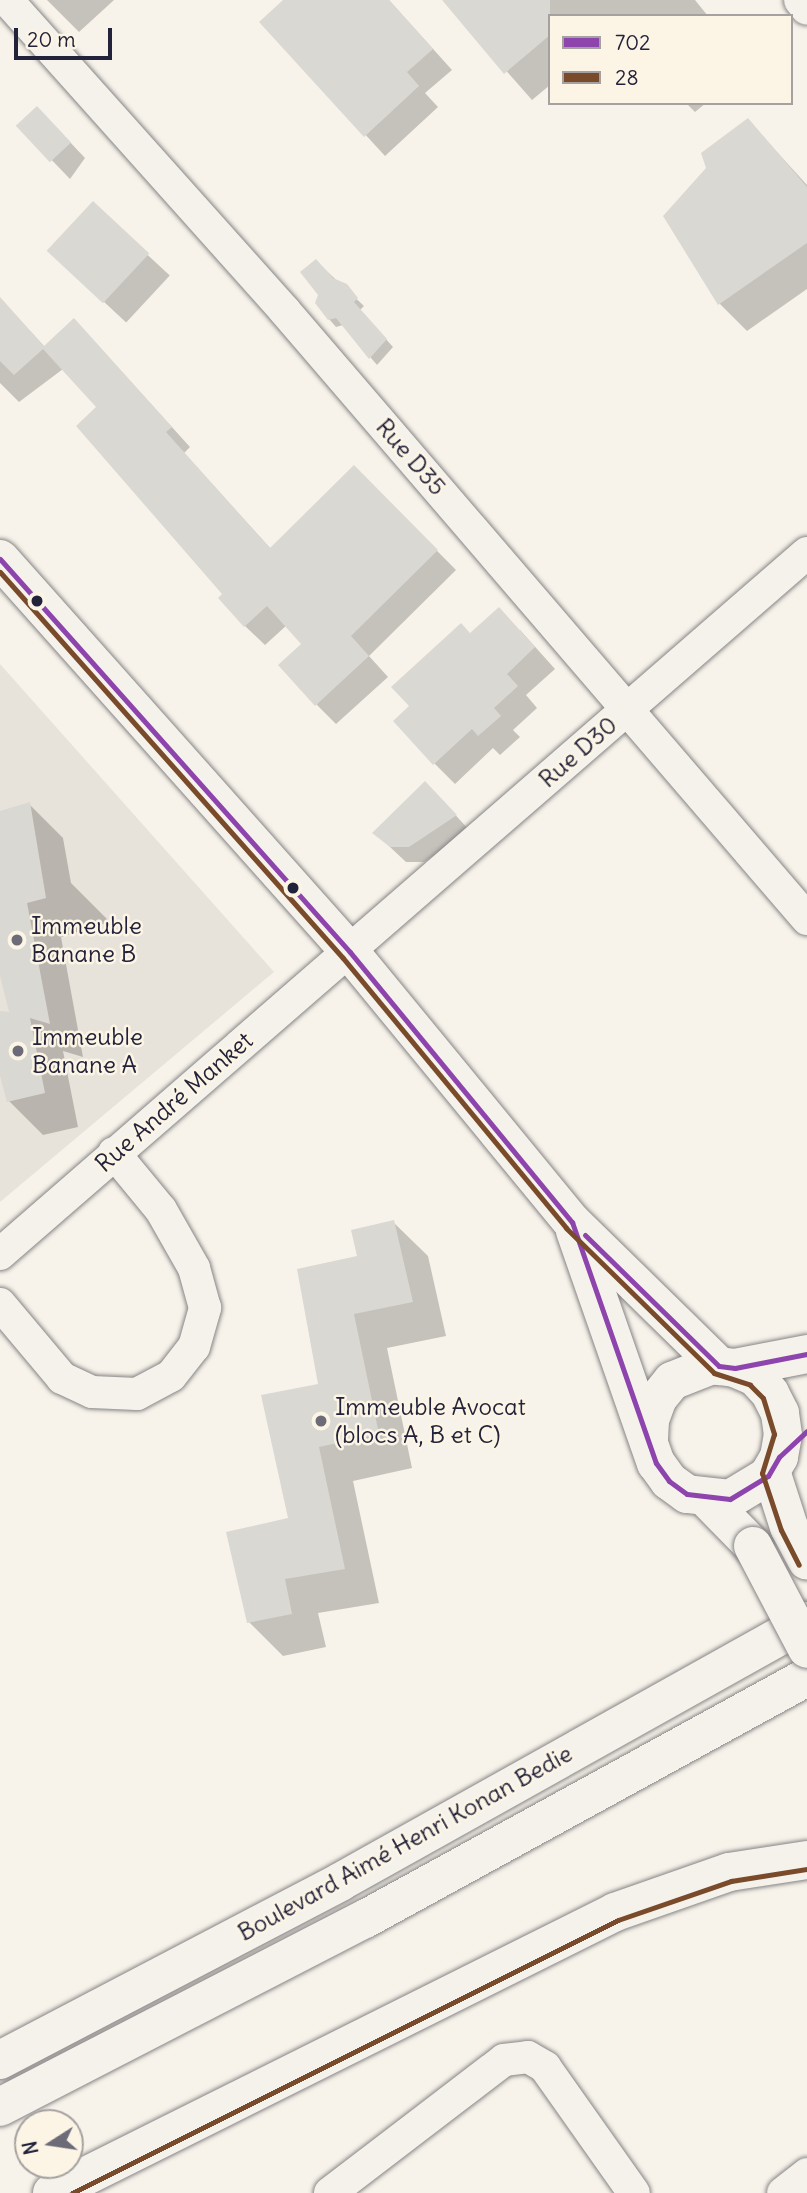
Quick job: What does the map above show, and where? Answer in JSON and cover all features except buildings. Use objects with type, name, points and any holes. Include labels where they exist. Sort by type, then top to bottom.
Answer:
[{"type":"main road","points":[[0,559],[350,952],[572,1222],[727,1367],[755,1377],[775,1403],[783,1435],[775,1464],[789,1527],[807,1561]]},
{"type":"main road","points":[[572,1222],[656,1463],[669,1481],[687,1494],[708,1500],[730,1499],[751,1490],[807,1431]]},
{"type":"main road","points":[[649,1441],[654,1409],[672,1381],[691,1370],[807,1354]]},
{"type":"main road","points":[[708,1500],[753,1546],[807,1649]]},
{"type":"main road","name":"Boulevard Aimé Henri Konan Bedie","points":[[0,2060],[340,1882],[807,1621]]},
{"type":"main road","name":"Boulevard Aimé Henri Konan Bedie","points":[[0,2107],[365,1919],[807,1677]]},
{"type":"main road","points":[[52,2193],[615,1912],[729,1872],[807,1860]]},
{"type":"street","name":"Rue D35","points":[[7,0],[112,112],[807,919]]},
{"type":"street","points":[[800,0],[807,9]]},
{"type":"street","name":"Rue D30","points":[[350,952],[807,553]]},
{"type":"street","name":"Rue André Manket","points":[[0,1254],[350,952]]},
{"type":"street","points":[[0,1304],[62,1377],[92,1392],[137,1394],[171,1376],[194,1347],[205,1308],[194,1268],[161,1210],[114,1153]]},
{"type":"street","points":[[330,2193],[505,2060],[528,2057],[545,2067],[634,2193]]},
{"type":"street","points":[[783,2193],[807,2174]]},
{"type":"shaded area","points":[[0,664],[274,972],[0,1202]]},
{"type":"transit line","name":"702","points":[[0,559],[350,952],[572,1222],[656,1463],[669,1481],[687,1494],[730,1499],[768,1476],[779,1457],[807,1431]]},
{"type":"transit line","name":"28","points":[[0,572],[343,958],[566,1228],[714,1373],[750,1385],[763,1398],[774,1434],[762,1473],[781,1530],[799,1565]]},
{"type":"transit line","name":"702","points":[[585,1235],[719,1366],[735,1368],[807,1354]]},
{"type":"transit line","name":"28","points":[[72,2193],[618,1920],[731,1881],[807,1869]]},
{"type":"place","name":"Immeuble Banane B","points":[[17,940]]},
{"type":"place","name":"Immeuble Banane A","points":[[18,1051]]},
{"type":"place","name":"Immeuble Avocat (blocs A, B et C)","points":[[321,1421]]}]
